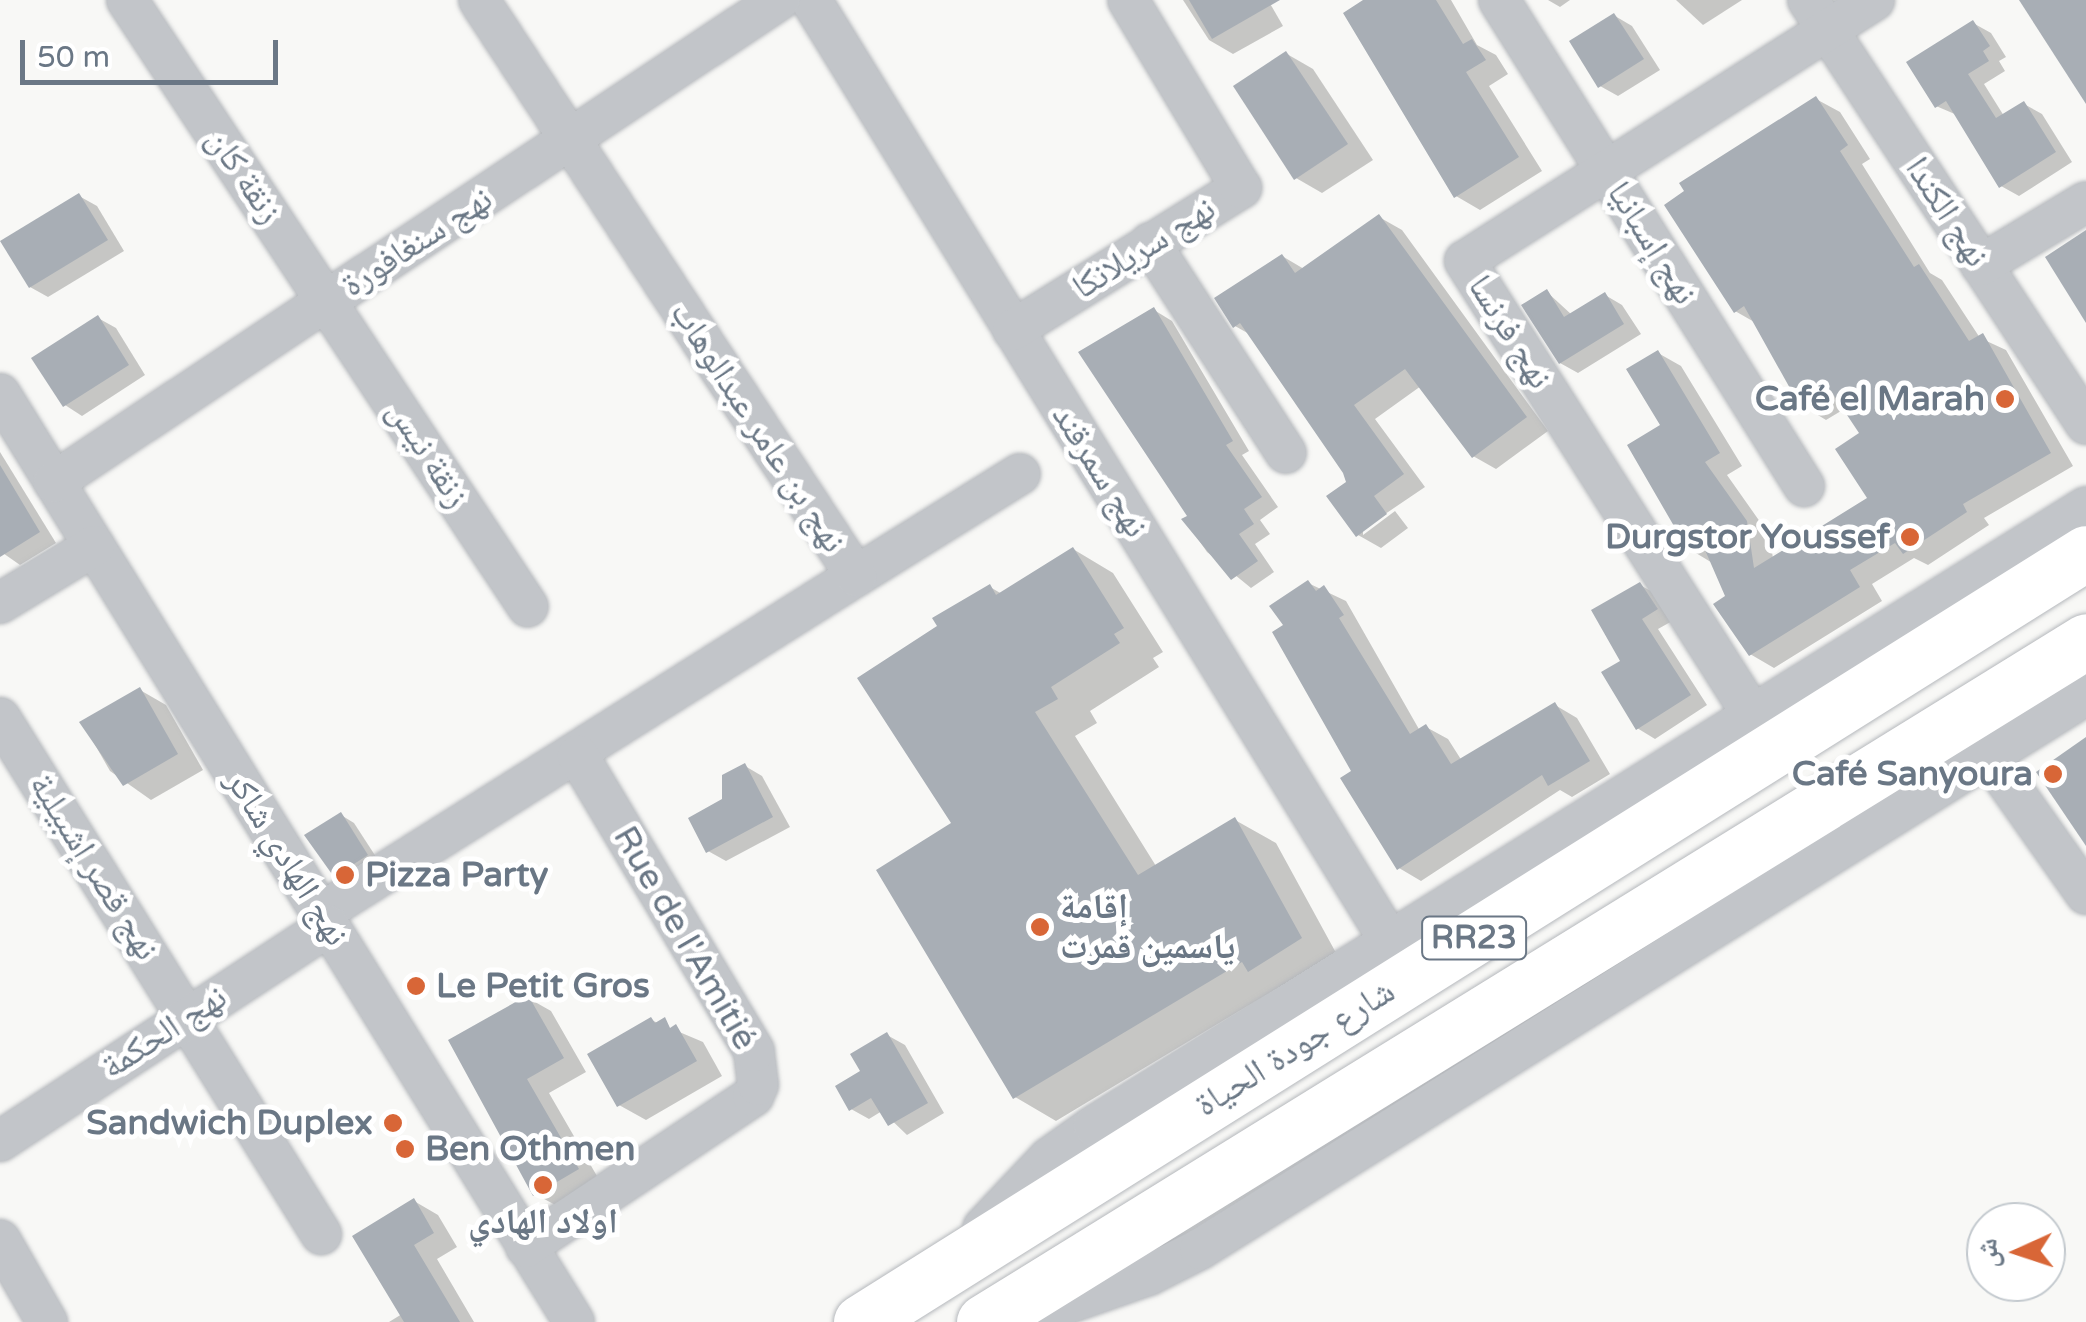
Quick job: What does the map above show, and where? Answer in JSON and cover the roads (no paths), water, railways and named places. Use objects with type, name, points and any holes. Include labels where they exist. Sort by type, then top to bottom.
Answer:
[{"type":"highway","name":"شارع جودة الحياة","points":[[861,1322],[2086,554]]},
{"type":"highway","name":"شارع جودة الحياة","points":[[984,1322],[2086,641]]},
{"type":"street","name":"زنقة كان","points":[[126,0],[328,301]]},
{"type":"street","name":"نهج بن عامر عبدالوهاب","points":[[325,920],[856,576],[479,0]]},
{"type":"street","name":"نهج سنغافورة","points":[[54,482],[778,0]]},
{"type":"street","name":"نهج سمرقند","points":[[811,0],[1390,941]]},
{"type":"street","name":"نهج سريلانكا","points":[[1013,330],[1241,188],[1128,0]]},
{"type":"street","name":"نهج إسبانيا","points":[[1499,0],[1804,486]]},
{"type":"street","name":"نهج فرنسا","points":[[1750,712],[1465,261],[1606,171],[1817,15],[1874,0]]},
{"type":"street","name":"نهج الكندا","points":[[1817,15],[2086,424]]},
{"type":"street","points":[[1981,264],[2086,202]]},
{"type":"street","points":[[1150,244],[1286,453]]},
{"type":"street","name":"زنقة نيس","points":[[328,301],[528,607]]},
{"type":"street","name":"نهج الهادي شاكر","points":[[0,394],[574,1322]]},
{"type":"street","points":[[856,576],[1020,474]]},
{"type":"street","points":[[944,1269],[1049,1158],[1750,712],[2086,507]]},
{"type":"street","points":[[0,603],[94,546]]},
{"type":"street","points":[[1014,1322],[1148,1276],[1200,1249],[2086,695]]},
{"type":"street","name":"نهج قصر إشبيلية","points":[[0,718],[189,1015],[321,1234]]},
{"type":"street","name":"Rue de l'Amitié","points":[[526,1247],[752,1096],[758,1085],[754,1051],[578,756]]},
{"type":"street","points":[[1988,756],[2086,894]]},
{"type":"street","name":"نهج الحكمة","points":[[0,1141],[325,920]]},
{"type":"street","points":[[0,1240],[47,1322]]},
{"type":"place","name":"Café el Marah","points":[[2005,399]]},
{"type":"place","name":"Durgstor Youssef","points":[[1910,537]]},
{"type":"place","name":"Café Sanyoura","points":[[2053,774]]},
{"type":"place","name":"Pizza Party","points":[[345,875]]},
{"type":"place","name":"إقامة ياسمين قمرت","points":[[1040,927]]},
{"type":"place","name":"Le Petit Gros","points":[[416,986]]},
{"type":"place","name":"Sandwich Duplex","points":[[393,1123]]},
{"type":"place","name":"Ben Othmen","points":[[405,1149]]},
{"type":"place","name":"اولاد الهادي","points":[[543,1185]]}]
